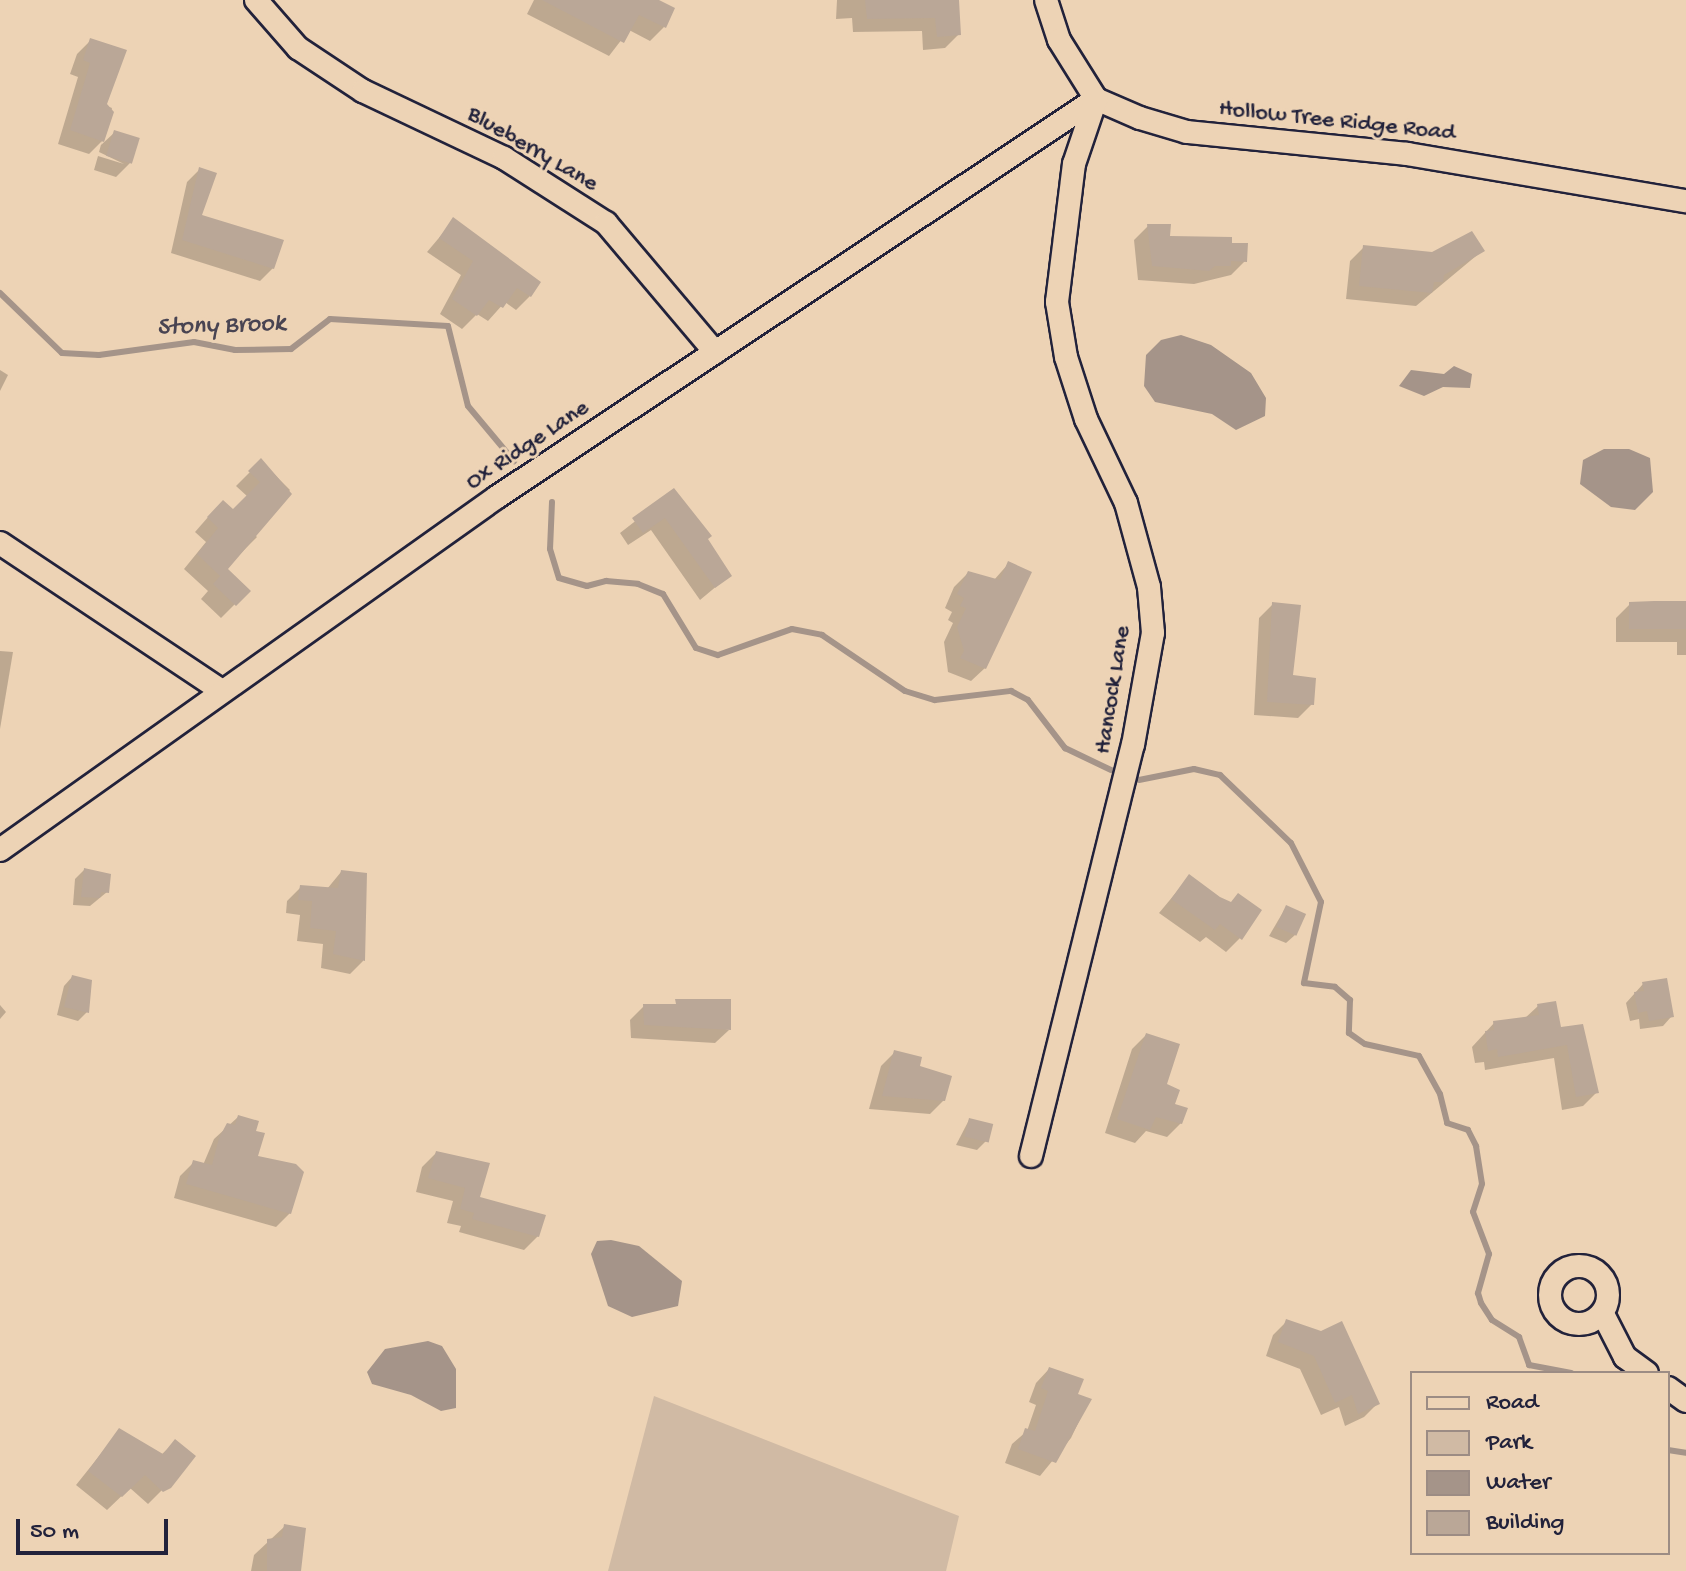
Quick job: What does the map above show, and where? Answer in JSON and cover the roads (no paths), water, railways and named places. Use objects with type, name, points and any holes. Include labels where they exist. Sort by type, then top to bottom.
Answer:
[{"type":"street","name":"Blueberry Lane","points":[[256,0],[298,48],[363,91],[504,158],[606,223],[715,352]]},
{"type":"street","points":[[1046,0],[1059,40],[1096,99]]},
{"type":"street","name":"Ox Ridge Lane","points":[[0,850],[222,691],[715,352],[1096,99]]},
{"type":"street","name":"Hollow Tree Ridge Road","points":[[1096,99],[1187,132],[1407,154],[1686,201]]},
{"type":"street","name":"Hancock Lane","points":[[1031,1156],[1133,745],[1153,633],[1149,587],[1126,503],[1086,419],[1066,357],[1057,302],[1074,164],[1096,99]]},
{"type":"street","points":[[0,543],[222,691]]},
{"type":"street","points":[[1604,1316],[1625,1357],[1644,1371]]},
{"type":"water","points":[[1181,335],[1211,345],[1251,373],[1266,398],[1265,416],[1236,430],[1212,414],[1155,402],[1144,386],[1146,355],[1161,340]]},
{"type":"water","points":[[1454,366],[1472,374],[1470,388],[1443,387],[1424,396],[1399,386],[1411,370],[1444,374]]},
{"type":"water","points":[[1604,449],[1629,449],[1650,458],[1653,492],[1635,510],[1611,507],[1580,484],[1583,460]]},
{"type":"water","points":[[611,1240],[639,1246],[682,1281],[678,1306],[632,1317],[608,1306],[591,1254],[597,1241]]},
{"type":"water","points":[[428,1341],[442,1346],[456,1369],[456,1408],[441,1411],[411,1395],[372,1384],[367,1372],[385,1349]]},
{"type":"waterway","name":"Stony Brook","points":[[0,293],[62,353],[99,355],[194,342],[235,350],[291,349],[330,319],[448,326],[468,406],[514,461]]},
{"type":"waterway","name":"Stony Brook","points":[[552,502],[550,549],[559,578],[587,586],[606,581],[638,584],[663,594],[696,648],[718,655],[792,629],[822,635],[905,691],[935,700],[1011,691],[1028,700],[1065,748],[1111,770]]},
{"type":"waterway","name":"Stony Brook","points":[[1139,780],[1194,769],[1220,775],[1291,843],[1321,902],[1304,983],[1335,987],[1350,1000],[1349,1033],[1365,1044],[1419,1056],[1440,1094],[1447,1123],[1468,1130],[1476,1146],[1482,1184],[1473,1212],[1489,1254],[1478,1293],[1481,1303],[1492,1320],[1519,1337],[1529,1365],[1560,1371]]},
{"type":"waterway","name":"Stony Brook","points":[[1670,1450],[1686,1453]]}]
